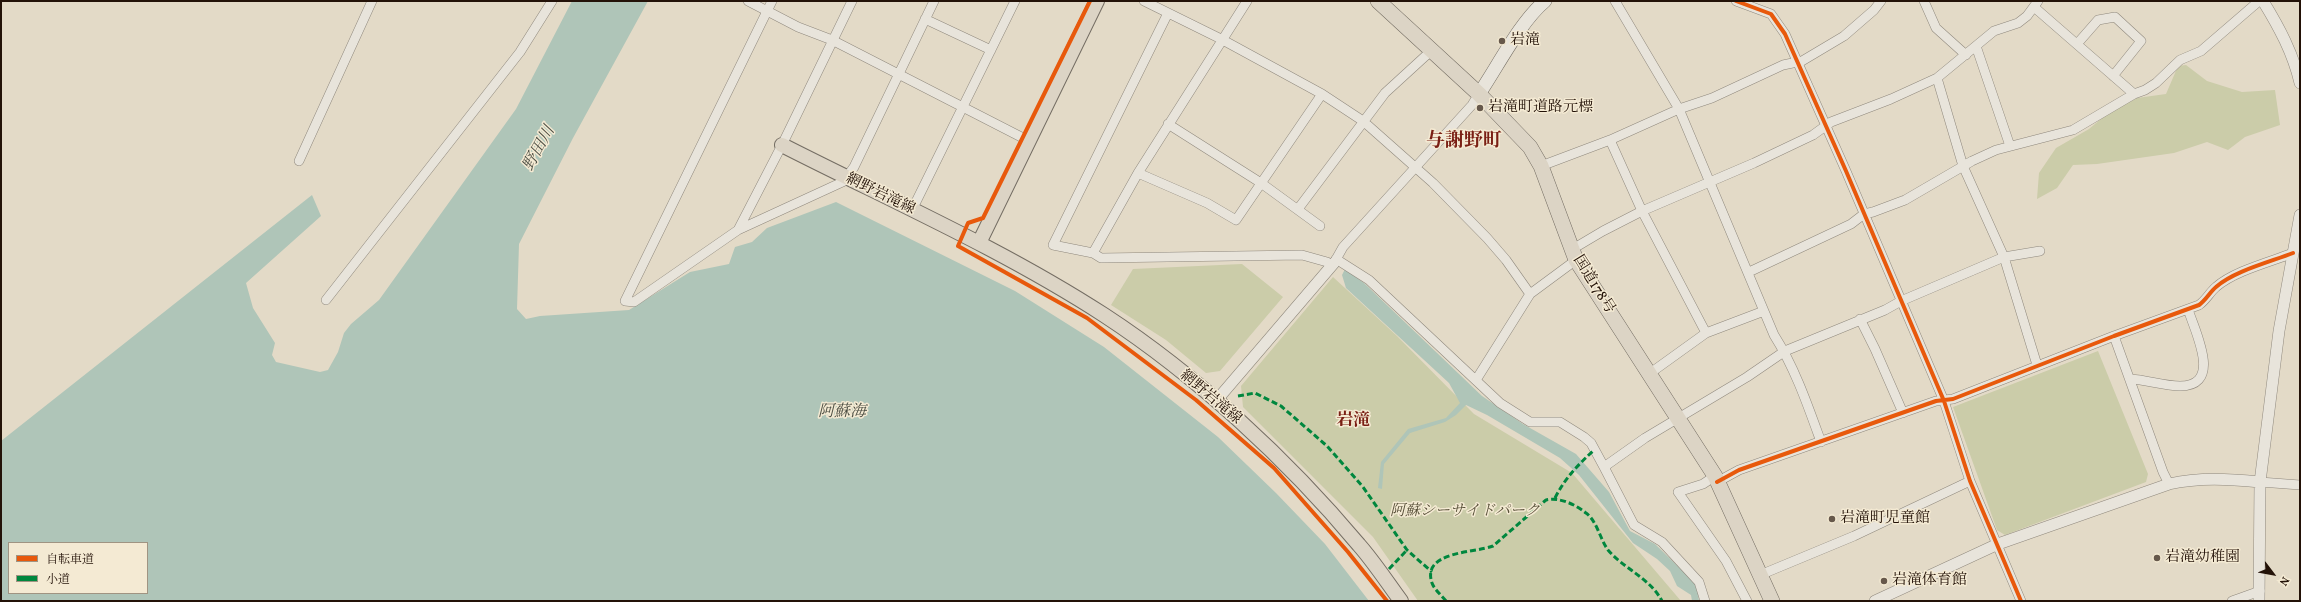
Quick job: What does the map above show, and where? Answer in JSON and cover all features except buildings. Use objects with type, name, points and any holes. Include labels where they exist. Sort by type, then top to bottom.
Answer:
[{"type":"highway","name":"国道178号","points":[[1378,1],[1479,94],[1530,147],[1541,166],[1574,255],[1716,479],[1772,601]]},
{"type":"main road","points":[[979,243],[1097,1]]},
{"type":"main road","points":[[1479,94],[1520,30],[1538,7],[1546,1]]},
{"type":"main road","name":"網野岩滝線","points":[[782,145],[979,243],[1043,278],[1104,316],[1154,351],[1216,401],[1289,469],[1359,545],[1401,601]]},
{"type":"street","points":[[298,161],[372,1]]},
{"type":"street","points":[[326,300],[520,52],[552,1]]},
{"type":"street","points":[[748,1],[766,11],[832,40],[962,108],[1029,141]]},
{"type":"street","points":[[772,1],[625,301],[634,302],[738,230],[848,178],[934,1]]},
{"type":"street","points":[[738,230],[782,145],[852,1]]},
{"type":"street","points":[[912,210],[1015,1]]},
{"type":"street","points":[[1144,1],[1221,39],[1322,94],[1363,121],[1416,168],[1487,238],[1506,260],[1530,294]]},
{"type":"street","points":[[1094,254],[1138,173],[1221,39],[1247,1]]},
{"type":"street","points":[[1615,1],[1679,109],[1749,272],[1774,335],[1785,351],[1821,442]]},
{"type":"street","points":[[1736,1],[1771,14],[1785,34],[1902,301],[1944,401],[1970,482],[1998,544],[2021,601]]},
{"type":"street","points":[[1541,166],[1610,140],[1679,109],[1712,98],[1783,65],[1797,60],[1802,61],[1844,36],[1874,10],[1881,1]]},
{"type":"street","points":[[1924,1],[1936,28],[1966,55]]},
{"type":"street","points":[[1749,272],[1851,224],[1864,214],[1905,200],[1963,166],[2010,146],[2073,130],[2134,94],[2145,90],[2156,83],[2180,60],[2201,51],[2259,1]]},
{"type":"street","points":[[2263,1],[2281,31],[2294,60],[2300,83]]},
{"type":"street","points":[[1476,380],[1530,294],[1603,231],[1642,211],[1754,163],[1813,135],[1831,122],[1891,99],[1937,78],[1994,31],[2018,23],[2027,16],[2036,4],[2077,44],[2134,94]]},
{"type":"street","points":[[1168,13],[1053,245],[1094,254],[1101,258],[1302,255],[1334,263],[1369,280],[1500,403],[1530,422],[1560,422],[1591,443],[1621,497],[1626,513],[1634,525],[1662,542],[1699,582],[1705,601]]},
{"type":"street","points":[[2077,44],[2098,20],[2116,17],[2142,41],[2113,76]]},
{"type":"street","points":[[925,19],[991,50]]},
{"type":"street","points":[[1976,46],[2010,146]]},
{"type":"street","points":[[1298,209],[1385,93],[1432,50]]},
{"type":"street","points":[[1937,78],[1963,166],[2004,257],[2037,365]]},
{"type":"street","points":[[1138,173],[1207,203],[1236,220],[1322,94]]},
{"type":"street","points":[[1216,401],[1334,263],[1343,247],[1472,105],[1479,94]]},
{"type":"street","points":[[1168,124],[1261,183],[1320,226]]},
{"type":"street","points":[[1610,140],[1642,211],[1706,333]]},
{"type":"street","points":[[2232,601],[2259,596],[2260,482],[2279,331],[2300,214]]},
{"type":"street","points":[[1604,467],[1645,438],[1747,377],[1785,351],[1885,310],[1902,301],[2004,257],[2040,251]]},
{"type":"street","points":[[1747,601],[1726,561],[1678,492],[1936,401],[1953,399],[2037,365],[2200,305],[2208,298],[2215,288],[2229,278],[2293,253]]},
{"type":"street","points":[[2131,379],[2181,386],[2195,382],[2202,374],[2205,365],[2188,309]]},
{"type":"street","points":[[1649,374],[1706,333],[1764,311]]},
{"type":"street","points":[[1860,319],[1876,349],[1903,413]]},
{"type":"street","points":[[2114,336],[2131,379],[2163,472],[2169,484]]},
{"type":"street","points":[[1874,601],[1998,544],[2169,484],[2188,480],[2218,478],[2300,485]]},
{"type":"street","points":[[1760,575],[1854,536],[1970,482]]},
{"type":"green space","points":[[2186,65],[2207,81],[2242,92],[2275,90],[2280,125],[2245,137],[2228,150],[2207,142],[2174,153],[2097,164],[2073,165],[2057,188],[2037,199],[2039,173],[2056,148],[2089,129],[2108,113],[2137,98],[2166,94],[2178,66]]},
{"type":"green space","points":[[1242,264],[1283,297],[1220,371],[1206,373],[1166,340],[1111,305],[1133,269]]},
{"type":"green space","name":"阿蘇シーサイドパーク","points":[[1333,277],[1397,336],[1474,414],[1572,473],[1681,601],[1418,601],[1373,537],[1243,407],[1241,386]]},
{"type":"green space","points":[[2098,351],[2148,474],[2146,482],[2005,535],[1997,530],[1953,407]]},
{"type":"water","name":"阿蘇海","points":[[572,1],[648,1],[573,138],[519,244],[517,309],[526,319],[540,316],[629,310],[690,272],[729,264],[735,247],[752,242],[767,228],[836,202],[1015,291],[1104,347],[1218,437],[1276,493],[1325,544],[1369,601],[1,601],[1,441],[312,195],[321,216],[246,283],[253,308],[275,343],[272,355],[276,362],[320,372],[328,370],[338,352],[344,333],[351,324],[379,300],[516,109]]},
{"type":"water","points":[[1345,269],[1364,283],[1482,396],[1523,424],[1576,454],[1609,492],[1630,531],[1655,544],[1697,585],[1699,601],[1692,601],[1691,595],[1677,586],[1670,571],[1657,559],[1633,543],[1579,475],[1560,458],[1487,415],[1466,405],[1456,415],[1445,422],[1410,433],[1384,464],[1382,489],[1378,488],[1381,462],[1408,429],[1446,418],[1460,403],[1449,383],[1346,288],[1342,275]]},
{"type":"marked path","points":[[1238,396],[1255,393],[1281,406],[1327,446],[1363,487],[1407,550],[1432,572]]},
{"type":"marked path","points":[[1555,498],[1572,472],[1594,450]]},
{"type":"marked path","points":[[1446,601],[1432,583],[1431,573],[1434,565],[1442,559],[1452,555],[1493,546],[1546,500],[1551,499],[1561,500],[1572,504],[1590,516],[1608,550],[1614,557],[1651,586],[1662,601]]},
{"type":"marked path","points":[[1389,569],[1407,550]]},
{"type":"cycle path","points":[[1090,1],[983,218],[968,223],[958,246],[1087,318],[1196,400],[1274,468],[1348,552],[1387,601]]},
{"type":"cycle path","points":[[1736,1],[1771,14],[1785,34],[1846,171],[1944,401],[1970,481],[2021,601]]},
{"type":"cycle path","points":[[1717,482],[1739,470],[1936,401],[1953,399],[2114,336],[2199,305],[2216,287],[2232,276],[2293,253]]},
{"type":"place","name":"岩滝","points":[[1502,41]]},
{"type":"place","name":"岩滝町道路元標","points":[[1480,108]]},
{"type":"place","name":"岩滝町児童館","points":[[1832,519]]},
{"type":"place","name":"岩滝幼稚園","points":[[2157,558]]},
{"type":"place","name":"岩滝体育館","points":[[1884,581]]},
{"type":"district","name":"与謝野町","points":[[1464,143]]},
{"type":"district","name":"岩滝","points":[[1353,422]]},
{"type":"water label","name":"野田川","points":[[540,149]]}]
